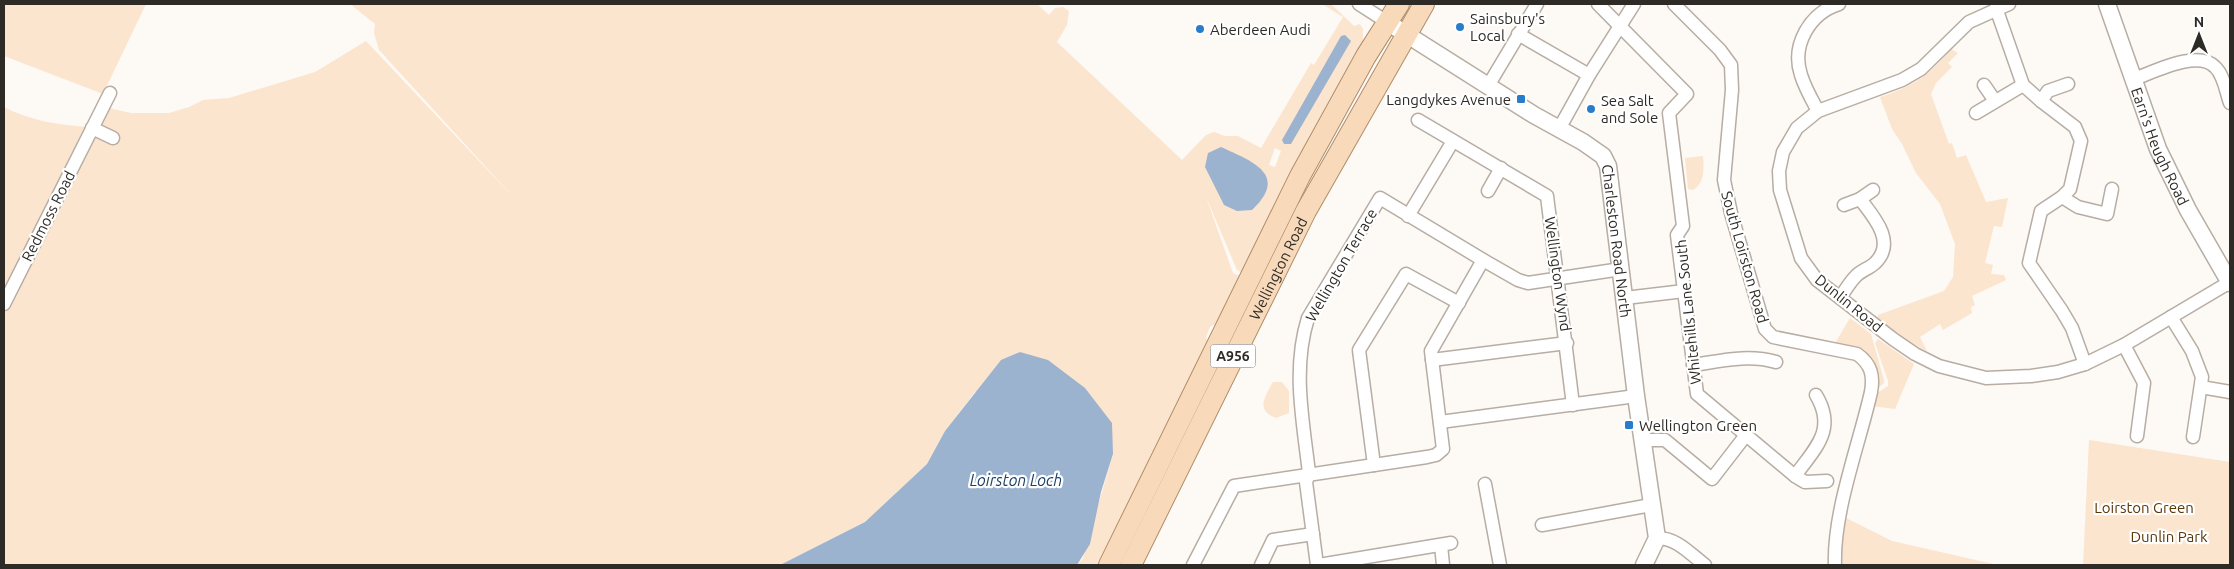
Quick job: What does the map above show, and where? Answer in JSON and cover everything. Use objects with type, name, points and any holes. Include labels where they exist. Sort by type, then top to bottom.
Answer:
[{"type":"main road","name":"Wellington Road","points":[[1109,565],[1300,176],[1399,4]]},
{"type":"main road","name":"Wellington Road","points":[[1131,565],[1306,211],[1424,4]]},
{"type":"street","points":[[1359,4],[1387,22]]},
{"type":"street","points":[[1488,86],[1537,4]]},
{"type":"street","points":[[1598,4],[1621,25]]},
{"type":"street","points":[[1559,129],[1589,75],[1634,4]]},
{"type":"street","name":"South Loirston Road","points":[[1674,4],[1720,50],[1731,65],[1732,90],[1724,180],[1731,214],[1765,328],[1773,337],[1857,354],[1871,368],[1873,381],[1871,392],[1834,545],[1835,565]]},
{"type":"street","points":[[1818,111],[1800,74],[1799,46],[1808,25],[1827,8],[1839,4]]},
{"type":"street","name":"Dunlin Road","points":[[2009,4],[1996,8],[1969,22],[1921,69],[1902,80],[1818,111],[1796,128],[1783,152],[1779,171],[1780,190],[1801,258],[1817,280],[1893,339],[1939,366],[1986,378],[2031,376],[2058,372],[2085,364],[2124,345],[2230,282]]},
{"type":"street","name":"Earn's Heugh Road","points":[[2107,4],[2148,123],[2173,180],[2230,282]]},
{"type":"street","points":[[1996,8],[2023,85],[2075,126],[2081,141],[2070,189],[2062,197],[2041,211],[2029,263],[2072,328],[2085,364]]},
{"type":"street","name":"Charleston Road North","points":[[1387,22],[1603,156],[1606,164],[1622,269],[1654,543]]},
{"type":"street","name":"Whitehills Lane South","points":[[1621,25],[1687,94],[1669,114],[1683,226],[1677,235],[1697,394],[1746,435]]},
{"type":"street","points":[[1518,34],[1589,75]]},
{"type":"street","points":[[2134,79],[2190,60],[2200,59],[2209,62],[2220,72],[2230,103]]},
{"type":"street","points":[[2041,101],[2048,91],[2068,84]]},
{"type":"street","points":[[1976,113],[2023,85]]},
{"type":"street","points":[[1984,86],[1995,101]]},
{"type":"street","name":"Redmoss Road","points":[[4,304],[110,92]]},
{"type":"street","points":[[1418,120],[1501,168],[1488,191]]},
{"type":"street","points":[[92,128],[114,138]]},
{"type":"street","points":[[1408,216],[1453,141]]},
{"type":"street","name":"Wellington Wynd","points":[[1501,168],[1548,196],[1573,405]]},
{"type":"street","points":[[2062,197],[2078,208],[2107,214],[2112,189]]},
{"type":"street","points":[[1844,205],[1860,199],[1873,190]]},
{"type":"street","name":"Wellington Terrace","points":[[1318,565],[1306,482],[1309,473],[1298,378],[1302,338],[1308,318],[1380,198],[1483,260],[1518,280],[1528,283],[1622,269]]},
{"type":"street","points":[[1840,298],[1857,275],[1875,263],[1882,254],[1884,246],[1884,238],[1876,221],[1860,199]]},
{"type":"street","points":[[1193,565],[1234,486],[1436,455],[1443,449],[1431,351],[1483,260]]},
{"type":"street","points":[[1374,465],[1359,350],[1406,274],[1459,303]]},
{"type":"street","points":[[1625,298],[1684,291]]},
{"type":"street","points":[[2171,317],[2198,364],[2202,377],[2193,437]]},
{"type":"street","points":[[1432,360],[1567,343]]},
{"type":"street","points":[[2124,345],[2144,383],[2137,436]]},
{"type":"street","points":[[1693,365],[1752,358],[1776,362]]},
{"type":"street","points":[[2201,387],[2230,392]]},
{"type":"street","points":[[1795,476],[1825,431],[1826,420],[1823,406],[1816,395]]},
{"type":"street","points":[[1440,422],[1636,396]]},
{"type":"street","points":[[1643,440],[1665,440],[1712,479],[1746,435],[1795,476],[1805,482],[1827,481]]},
{"type":"street","points":[[1485,484],[1500,565]]},
{"type":"street","points":[[1542,525],[1651,505]]},
{"type":"street","points":[[1261,565],[1273,540],[1313,534]]},
{"type":"street","points":[[1631,565],[1638,556],[1654,543],[1668,538],[1705,565]]},
{"type":"street","points":[[1644,565],[1654,543]]},
{"type":"street","points":[[1318,565],[1446,544],[1443,565]]},
{"type":"green space","points":[[4,4],[146,4],[103,94],[4,56]]},
{"type":"green space","points":[[350,4],[1037,4],[1049,15],[1055,8],[1063,7],[1069,11],[1067,25],[1057,42],[1182,160],[1206,135],[1214,132],[1225,136],[1238,136],[1261,148],[1311,63],[1314,65],[1343,17],[1322,4],[1331,4],[1354,26],[1360,24],[1363,29],[1363,43],[1326,106],[1291,172],[1243,273],[1237,270],[1206,197],[1233,273],[1240,276],[1218,323],[1210,327],[1206,337],[1208,344],[1148,460],[1150,462],[1099,565],[1077,565],[1083,558],[1113,454],[975,392],[945,431],[927,464],[865,522],[780,565],[4,565],[4,304],[104,105],[131,113],[169,113],[189,107],[203,100],[229,98],[315,72],[366,41],[515,199],[379,50],[374,33],[375,24]],"holes":[[[1275,148],[1281,151],[1275,167],[1269,165]]]},
{"type":"green space","points":[[1951,49],[1958,53],[1948,63],[1952,67],[1936,83],[1931,94],[1949,144],[1952,143],[1957,158],[1966,155],[1986,202],[2008,198],[2002,227],[1994,226],[1985,263],[1993,265],[1991,274],[2004,275],[2006,280],[1972,296],[1975,305],[1971,307],[1972,313],[1943,330],[1940,324],[1920,337],[1927,351],[1908,341],[1877,318],[1878,315],[1944,291],[1953,277],[1955,244],[1940,204],[1916,173],[1902,144],[1892,129],[1880,97],[1902,89],[1920,79]]},
{"type":"green space","points":[[4,107],[13,112],[44,121],[86,127],[4,293]]},
{"type":"green space","points":[[1703,156],[1702,179],[1693,190],[1688,189],[1685,158]]},
{"type":"green space","points":[[1850,318],[1871,334],[1884,380],[1884,383],[1876,390],[1875,374],[1834,345]]},
{"type":"green space","points":[[1878,339],[1914,364],[1895,409],[1872,406],[1877,393],[1888,386],[1875,343]]},
{"type":"green space","points":[[1273,382],[1282,382],[1289,391],[1289,413],[1276,418],[1270,415],[1264,407],[1265,398]]},
{"type":"green space","name":"Loirston Green","points":[[2089,440],[2230,462],[2230,565],[2083,565]]},
{"type":"green space","points":[[1840,515],[1892,541],[1998,565],[1835,565]]},
{"type":"water","points":[[1345,35],[1351,41],[1291,144],[1284,144],[1282,140],[1341,36]]},
{"type":"water","points":[[1221,147],[1254,164],[1262,170],[1267,178],[1267,187],[1263,198],[1252,210],[1237,211],[1224,205],[1205,167],[1208,153]]},
{"type":"water","name":"Loirston Loch","points":[[1020,352],[1048,360],[1085,388],[1112,423],[1113,454],[1101,492],[1090,544],[1077,565],[780,565],[865,522],[927,464],[945,431],[1001,360]]},
{"type":"place","name":"Sainsbury's Local","points":[[1460,27]]},
{"type":"place","name":"Aberdeen Audi","points":[[1200,29]]},
{"type":"place","name":"Langdykes Avenue","points":[[1521,99]]},
{"type":"place","name":"Sea Salt and Sole","points":[[1591,109]]},
{"type":"place","name":"Wellington Green","points":[[1629,425]]},
{"type":"park label","name":"Dunlin Park","points":[[2169,536]]}]
